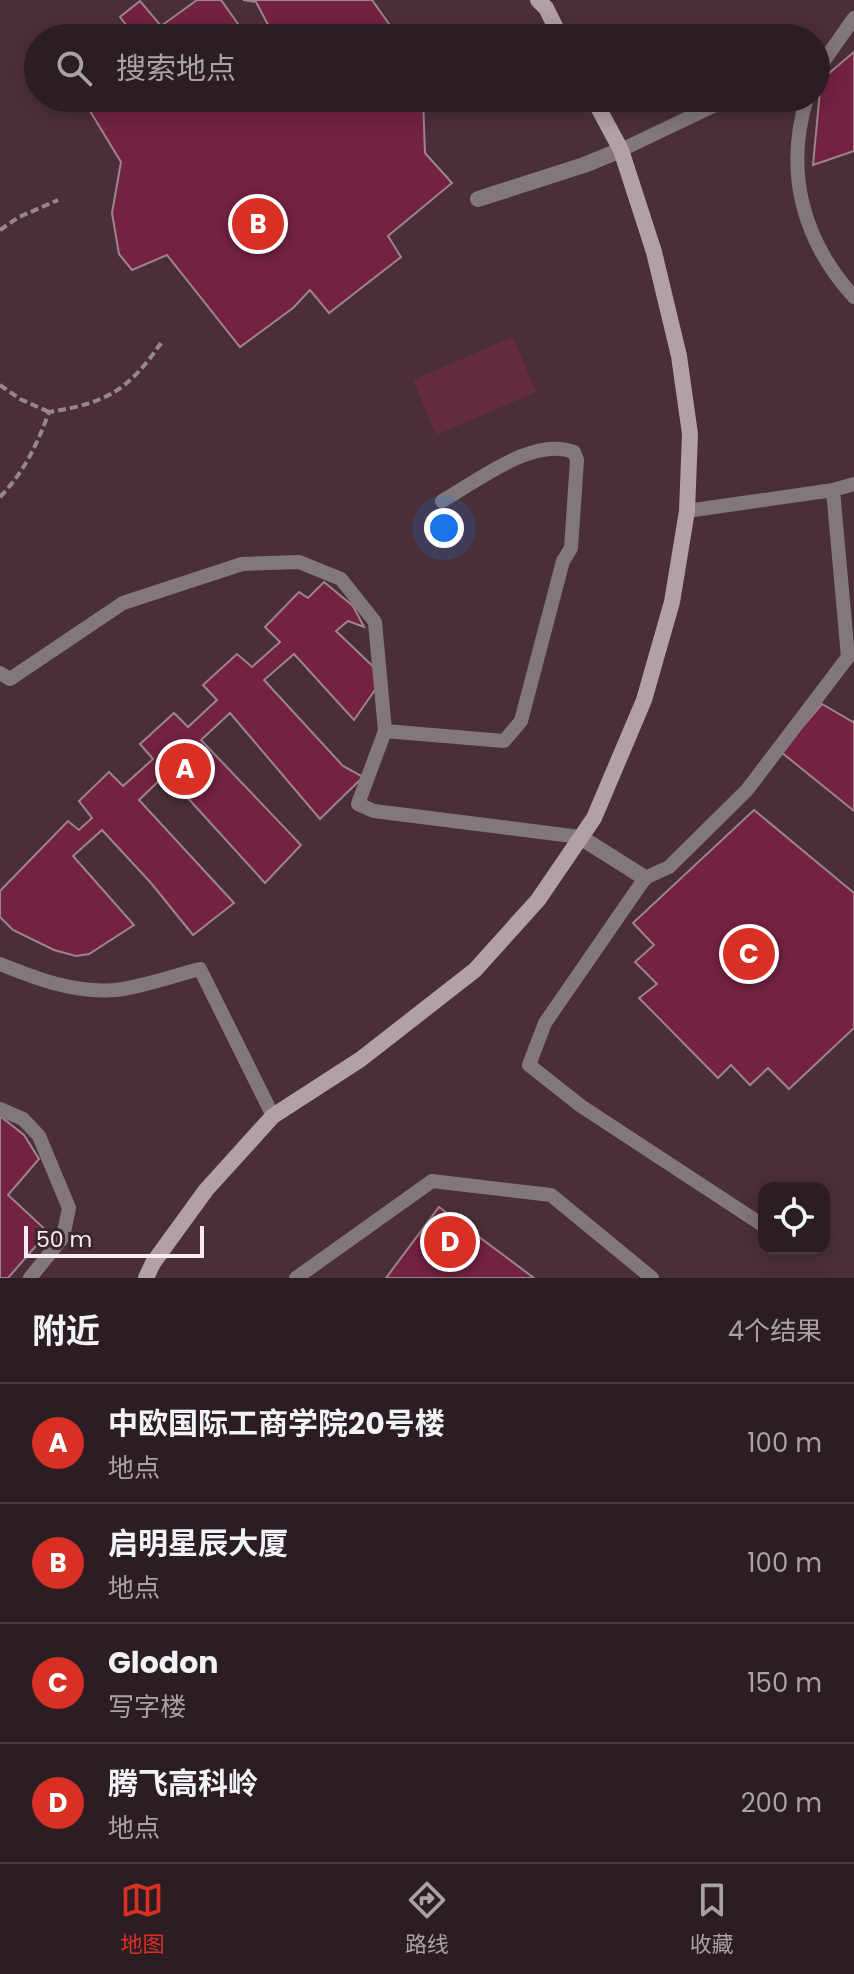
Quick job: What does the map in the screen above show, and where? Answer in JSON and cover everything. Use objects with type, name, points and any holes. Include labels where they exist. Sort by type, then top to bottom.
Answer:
[{"type":"street","points":[[538,0],[554,24]]},
{"type":"street","points":[[146,1278],[153,1263],[206,1190],[273,1116],[361,1059],[475,970],[538,900],[594,818],[644,700],[672,602],[687,511],[690,434],[679,356],[654,252],[621,150],[601,112]]},
{"type":"street","points":[[478,199],[621,150]]},
{"type":"street","points":[[580,837],[645,878]]},
{"type":"lane","points":[[830,52],[854,18]]},
{"type":"lane","points":[[621,150],[701,112]]},
{"type":"lane","points":[[803,112],[799,123],[797,175],[808,226],[832,273],[854,297]]},
{"type":"lane","points":[[385,731],[504,741],[521,721],[563,561],[571,548],[577,460],[574,452],[560,447],[532,450],[442,501]]},
{"type":"lane","points":[[687,511],[833,490],[854,484]]},
{"type":"lane","points":[[758,1222],[581,1106],[529,1065],[545,1023],[645,878],[669,867],[747,790],[848,657],[833,490]]},
{"type":"lane","points":[[0,673],[10,679],[123,603],[242,564],[299,562],[341,579],[375,622],[385,731],[358,804],[374,811],[580,837]]},
{"type":"lane","points":[[0,964],[45,982],[88,990],[117,989],[200,969],[273,1116]]},
{"type":"lane","points":[[0,1109],[23,1119],[39,1136],[69,1208],[63,1237],[30,1278]]},
{"type":"lane","points":[[296,1278],[432,1181],[551,1195],[652,1278]]},
{"type":"path","points":[[0,230],[19,217],[58,200]]},
{"type":"path","points":[[0,385],[20,399],[49,412],[86,406],[117,391],[143,369],[161,343]]},
{"type":"path","points":[[0,497],[17,479],[37,445],[49,412]]},
{"type":"shaded area","points":[[0,0],[854,0],[854,1278],[0,1278]]},
{"type":"shaded area","points":[[513,337],[536,392],[436,435],[413,380]]},
{"type":"building","points":[[197,0],[221,0],[238,24],[164,24]]},
{"type":"building","points":[[243,0],[372,0],[389,24],[268,24],[256,2]]},
{"type":"building","points":[[140,1],[159,24],[125,24],[120,17]]},
{"type":"building","points":[[854,52],[854,151],[813,165],[818,112],[830,112],[830,72]]},
{"type":"building","points":[[91,112],[424,112],[425,153],[452,183],[388,236],[401,257],[329,313],[310,290],[293,308],[240,347],[167,255],[132,270],[119,254],[112,213],[121,162]]},
{"type":"building","points":[[324,582],[353,606],[364,627],[348,621],[336,631],[384,677],[354,720],[294,654],[264,680],[343,766],[363,777],[320,819],[230,713],[201,740],[301,845],[265,883],[166,774],[139,800],[234,903],[193,935],[102,830],[73,856],[134,925],[89,954],[76,956],[54,950],[13,930],[0,917],[0,891],[68,821],[79,830],[92,818],[79,801],[109,772],[123,786],[153,759],[140,744],[174,713],[188,727],[217,700],[203,685],[237,654],[252,667],[280,642],[265,627],[299,592],[308,598]]},
{"type":"building","points":[[822,704],[854,721],[854,811],[781,752]]},
{"type":"building","points":[[754,810],[854,893],[854,1028],[789,1089],[768,1068],[750,1085],[731,1065],[718,1078],[639,998],[657,984],[635,962],[654,945],[633,923]]},
{"type":"building","points":[[0,1116],[24,1135],[39,1159],[8,1195],[48,1232],[8,1278],[0,1278]]},
{"type":"building","points":[[439,1207],[534,1278],[386,1278]]},
{"type":"place","name":"启明星辰大厦","points":[[258,224]]},
{"type":"place","name":"中欧国际工商学院20号楼","points":[[185,769]]},
{"type":"place","name":"Glodon","points":[[749,954]]},
{"type":"place","name":"腾飞高科岭","points":[[450,1242]]}]
